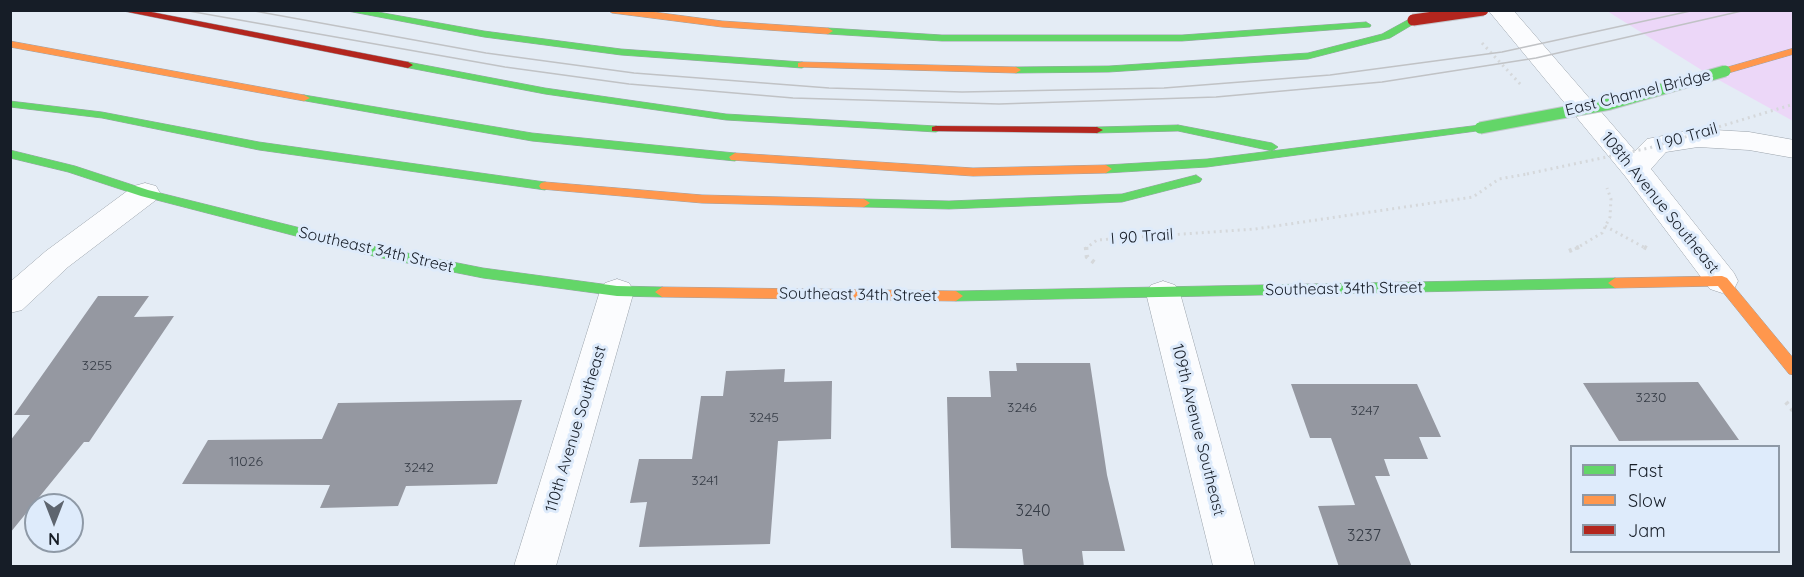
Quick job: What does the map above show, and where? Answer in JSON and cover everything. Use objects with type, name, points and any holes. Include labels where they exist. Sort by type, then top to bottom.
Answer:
[{"type":"main road","points":[[123,10],[514,85],[715,115],[911,129],[1050,131],[1178,128],[1300,153]]},
{"type":"main road","points":[[347,10],[505,37],[621,52],[791,65],[940,70],[1109,69],[1262,61],[1308,56],[1386,36],[1413,20]]},
{"type":"main road","points":[[612,10],[722,24],[942,38],[1182,38],[1376,24],[1483,10]]},
{"type":"main road","points":[[1390,15],[1413,20]]},
{"type":"main road","points":[[10,44],[374,111],[532,137],[701,155],[973,172],[1114,170],[1300,153]]},
{"type":"main road","name":"East Channel Bridge","points":[[1300,153],[1480,128],[1610,104],[1794,51]]},
{"type":"main road","points":[[10,104],[102,116],[259,146],[401,167],[562,188],[702,199],[949,206],[1122,198],[1300,153]]},
{"type":"main road","name":"Southeast 34th Street","points":[[10,154],[145,193],[387,254],[483,273],[617,291],[992,297],[1722,281]]},
{"type":"main road","name":"108th Avenue Southeast","points":[[1722,281],[1794,370]]},
{"type":"street","name":"108th Avenue Southeast","points":[[1500,10],[1635,170],[1722,281]]},
{"type":"street","points":[[1635,170],[1657,145],[1698,138],[1749,141],[1794,149]]},
{"type":"street","points":[[10,301],[57,259],[145,193]]},
{"type":"street","name":"110th Avenue Southeast","points":[[535,567],[617,291]]},
{"type":"street","name":"109th Avenue Southeast","points":[[1163,292],[1234,567]]},
{"type":"path","name":"I 90 Trail","points":[[1103,266],[1087,257],[1085,248],[1092,242],[1255,229],[1473,197],[1499,179],[1649,148],[1794,104]]},
{"type":"path","points":[[1562,254],[1585,245],[1602,232],[1610,217],[1611,199],[1605,181]]},
{"type":"path","points":[[1605,226],[1653,251]]},
{"type":"shaded area","points":[[1607,11],[1793,11],[1793,121],[1708,74]]},
{"type":"building","points":[[98,296],[149,296],[134,317],[174,316],[89,442],[84,442],[43,493],[24,493],[24,516],[10,533],[10,441],[30,415],[14,415]]},
{"type":"building","points":[[1016,363],[1090,363],[1107,475],[1125,551],[1082,551],[1084,567],[1024,567],[1022,549],[951,548],[947,397],[991,397],[989,371],[1017,371]]},
{"type":"building","points":[[785,369],[784,382],[832,381],[831,439],[778,441],[770,544],[639,547],[647,502],[630,503],[639,459],[692,459],[701,396],[723,396],[726,371]]},
{"type":"building","points":[[1698,382],[1739,440],[1619,441],[1583,383]]},
{"type":"building","points":[[1291,384],[1417,384],[1441,437],[1419,437],[1428,459],[1384,459],[1390,476],[1375,476],[1412,567],[1339,567],[1318,506],[1355,505],[1331,438],[1310,438]]},
{"type":"building","points":[[522,400],[497,484],[406,486],[398,506],[320,508],[330,485],[182,484],[208,440],[322,439],[338,403]]},
{"type":"tram line","points":[[183,10],[505,67],[629,84],[793,98],[999,104],[1216,97],[1382,82],[1536,58],[1746,10]]},
{"type":"tram line","points":[[249,10],[486,53],[634,73],[829,88],[962,92],[1164,88],[1330,75],[1502,52],[1695,10]]},
{"type":"traffic: fast","points":[[347,10],[484,34],[621,52],[802,65]]},
{"type":"traffic: fast","points":[[1016,70],[1109,69],[1308,56],[1386,36],[1413,20]]},
{"type":"traffic: fast","points":[[828,31],[942,38],[1182,38],[1366,25]]},
{"type":"traffic: fast","points":[[408,65],[545,91],[726,117],[936,129]]},
{"type":"traffic: fast","points":[[1480,128],[1610,104],[1725,71]]},
{"type":"traffic: fast","points":[[304,98],[532,137],[735,157]]},
{"type":"traffic: fast","points":[[10,104],[102,115],[259,146],[545,186]]},
{"type":"traffic: fast","points":[[1097,130],[1178,128],[1272,147]]},
{"type":"traffic: fast","points":[[1106,169],[1207,163],[1480,128]]},
{"type":"traffic: fast","points":[[10,154],[71,169],[145,193],[377,252],[483,273],[617,291],[662,292]]},
{"type":"traffic: fast","points":[[864,203],[949,205],[1122,198],[1196,179]]},
{"type":"traffic: fast","points":[[956,296],[1615,283]]},
{"type":"traffic: slow","points":[[612,10],[722,24],[828,31]]},
{"type":"traffic: slow","points":[[10,44],[304,98]]},
{"type":"traffic: slow","points":[[1725,71],[1794,51]]},
{"type":"traffic: slow","points":[[802,65],[1016,70]]},
{"type":"traffic: slow","points":[[735,157],[973,172],[1106,169]]},
{"type":"traffic: slow","points":[[545,186],[702,199],[864,203]]},
{"type":"traffic: slow","points":[[1615,283],[1722,281],[1794,370]]},
{"type":"traffic: slow","points":[[662,292],[956,296]]},
{"type":"traffic: jam","points":[[123,10],[408,65]]},
{"type":"traffic: jam","points":[[1413,20],[1483,10]]},
{"type":"traffic: jam","points":[[936,129],[1097,130]]}]
